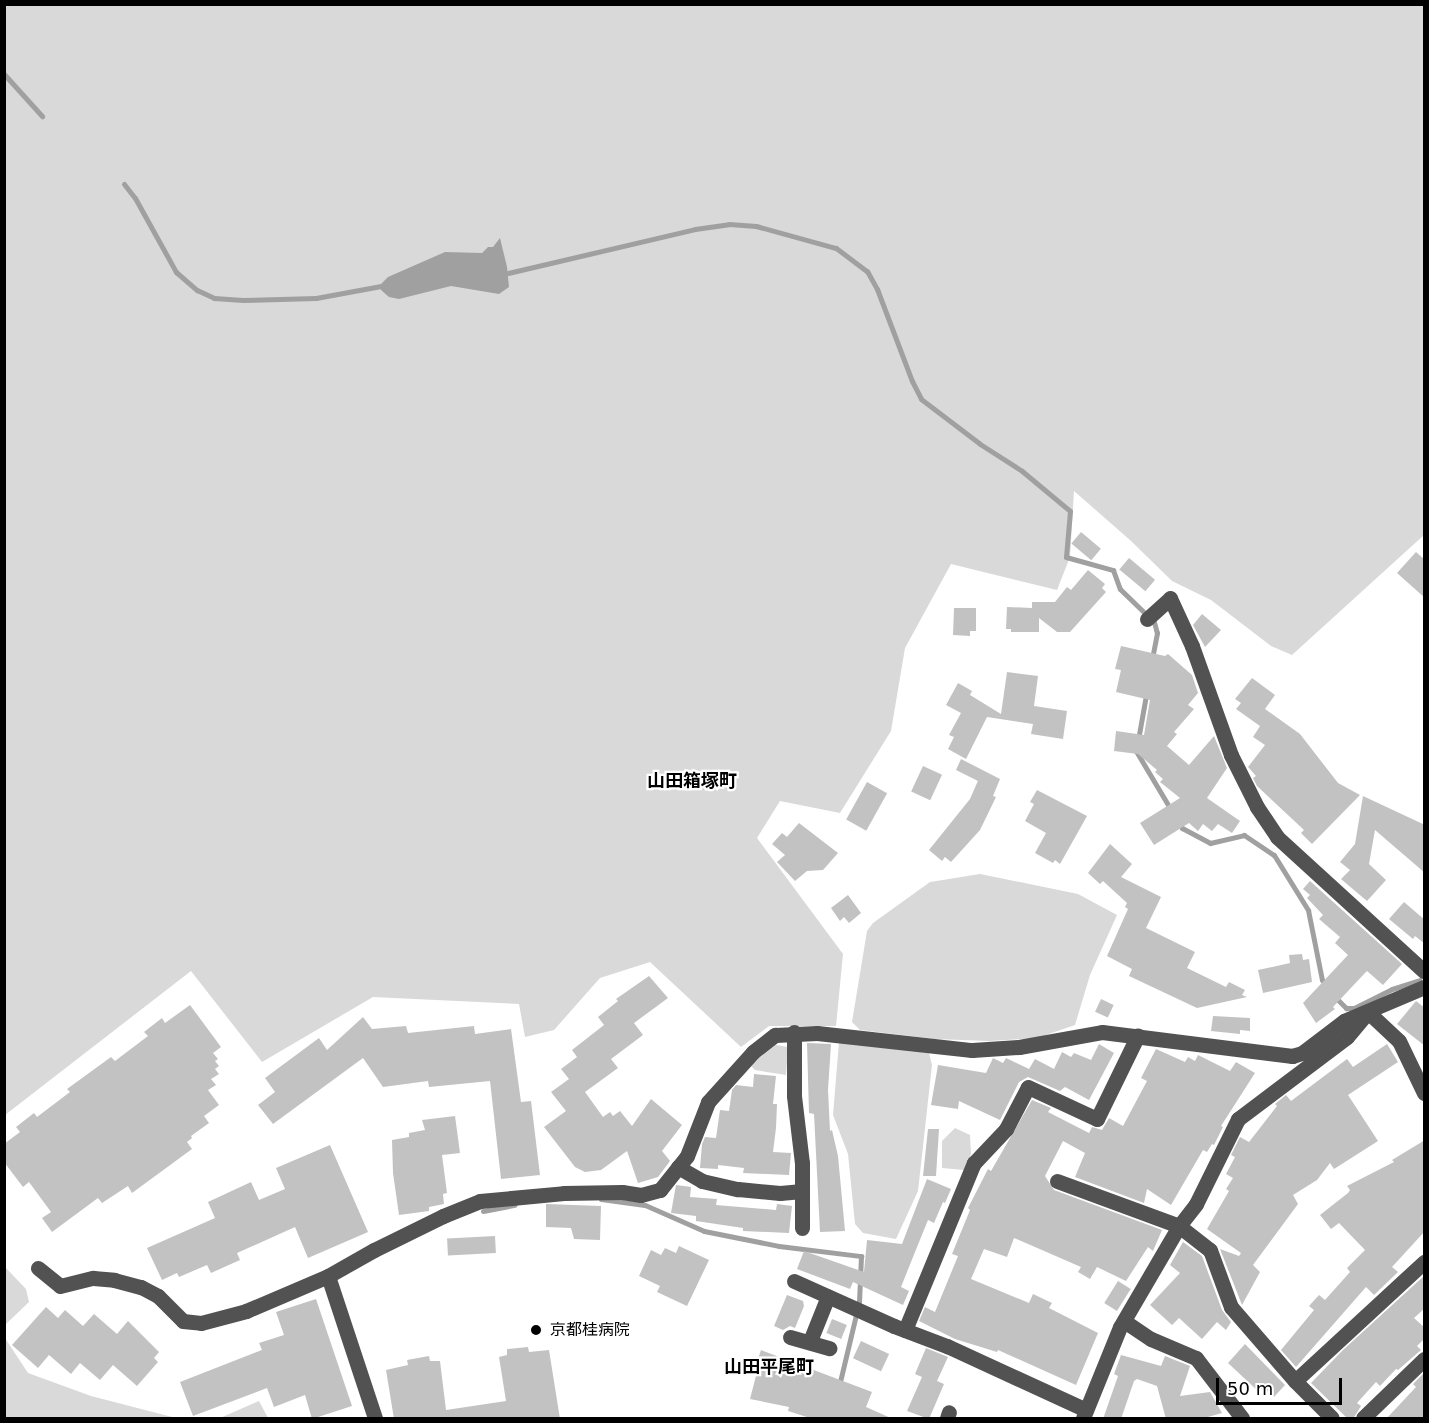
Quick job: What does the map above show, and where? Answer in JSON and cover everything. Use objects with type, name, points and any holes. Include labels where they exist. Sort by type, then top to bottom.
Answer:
[{"type":"street","points":[[1151,616],[1170,598],[1192,646],[1231,754],[1257,807],[1277,837],[1425,971]]},
{"type":"street","points":[[38,1268],[60,1286],[93,1278],[114,1280],[141,1287],[158,1296],[183,1321],[201,1323],[246,1311],[328,1276],[374,1250],[443,1216],[480,1201],[564,1193],[622,1192],[641,1195],[660,1190],[687,1156],[708,1102],[753,1052],[775,1035],[794,1032],[972,1050],[1019,1047],[1102,1032],[1292,1056],[1302,1053],[1344,1021],[1425,987]]},
{"type":"street","points":[[1368,1012],[1398,1041],[1425,1093]]},
{"type":"street","points":[[794,1281],[947,1346],[1084,1414],[1124,1321],[1179,1226],[1196,1204],[1238,1119],[1347,1037],[1368,1012]]},
{"type":"street","points":[[794,1032],[794,1096],[802,1163],[802,1228]]},
{"type":"street","points":[[905,1330],[974,1163],[1006,1129],[1028,1087],[1097,1119],[1138,1035]]},
{"type":"street","points":[[678,1167],[702,1181],[738,1189],[780,1194],[802,1191]]},
{"type":"street","points":[[1057,1180],[1179,1226],[1210,1250],[1231,1307],[1295,1381],[1332,1419]]},
{"type":"street","points":[[1295,1381],[1425,1262]]},
{"type":"street","points":[[328,1276],[375,1419]]},
{"type":"street","points":[[810,1341],[828,1296]]},
{"type":"street","points":[[1124,1321],[1151,1339],[1196,1358],[1242,1419]]},
{"type":"street","points":[[790,1337],[829,1348]]},
{"type":"street","points":[[1363,1419],[1425,1359]]},
{"type":"shaded area","points":[[5,5],[1424,5],[1424,535],[1292,655],[1271,646],[1211,600],[1172,581],[1074,491],[1070,557],[1057,590],[951,564],[905,648],[891,731],[840,813],[780,801],[757,838],[843,954],[836,1026],[769,1026],[741,1047],[650,962],[600,978],[554,1030],[525,1037],[519,1004],[373,997],[262,1062],[191,971],[5,1115]]},
{"type":"shaded area","points":[[500,238],[509,287],[499,294],[451,286],[399,299],[389,297],[381,290],[381,284],[388,277],[445,252],[482,253],[488,247],[493,247]]},
{"type":"shaded area","points":[[980,874],[1078,894],[1117,915],[1090,975],[1075,1025],[1037,1038],[989,1041],[935,1039],[860,1030],[852,1022],[867,931],[873,923],[930,882]]},
{"type":"shaded area","points":[[839,1042],[929,1053],[932,1065],[918,1191],[896,1239],[863,1233],[855,1224],[848,1154],[833,1115]]},
{"type":"shaded area","points":[[776,1045],[788,1047],[786,1075],[755,1070],[750,1065]]},
{"type":"shaded area","points":[[955,1128],[970,1135],[971,1154],[964,1170],[942,1168],[942,1141]]},
{"type":"shaded area","points":[[5,1267],[26,1289],[29,1302],[5,1325]]},
{"type":"shaded area","points":[[5,1338],[28,1373],[91,1396],[176,1418],[5,1418]]},
{"type":"shaded area","points":[[259,1401],[268,1418],[220,1418]]},
{"type":"building","points":[[1081,532],[1101,549],[1091,560],[1071,543]]},
{"type":"building","points":[[1416,552],[1425,560],[1425,598],[1397,573]]},
{"type":"building","points":[[1129,558],[1155,580],[1145,591],[1119,569]]},
{"type":"building","points":[[1088,570],[1105,584],[1102,588],[1106,592],[1070,632],[1057,632],[1039,618],[1039,632],[1011,632],[1011,629],[1006,629],[1007,607],[1032,608],[1032,602],[1055,602],[1067,587],[1071,590]]},
{"type":"building","points":[[954,608],[976,608],[976,631],[970,631],[970,636],[953,635]]},
{"type":"building","points":[[1202,614],[1221,630],[1205,647],[1193,625]]},
{"type":"building","points":[[1121,646],[1165,656],[1168,654],[1192,675],[1198,693],[1188,705],[1194,709],[1174,732],[1177,734],[1167,746],[1189,765],[1214,736],[1227,768],[1207,798],[1240,821],[1232,833],[1218,824],[1212,831],[1203,824],[1198,831],[1189,823],[1154,845],[1140,823],[1180,798],[1160,782],[1163,779],[1155,772],[1157,770],[1138,754],[1114,751],[1116,731],[1144,735],[1150,700],[1116,692],[1121,670],[1115,669]]},
{"type":"building","points":[[1007,672],[1038,676],[1034,706],[1067,711],[1063,739],[1031,734],[1033,724],[987,717],[966,759],[948,749],[954,737],[949,735],[961,713],[946,705],[958,683],[972,691],[970,695],[1001,714]]},
{"type":"building","points":[[1252,678],[1275,695],[1265,709],[1300,734],[1338,783],[1360,795],[1312,844],[1301,833],[1304,830],[1257,786],[1253,778],[1256,776],[1248,767],[1265,745],[1253,737],[1260,726],[1236,709],[1241,703],[1235,699]]},
{"type":"building","points":[[961,759],[1000,779],[993,796],[996,797],[980,830],[951,862],[945,857],[942,861],[929,850],[970,799],[978,781],[956,770]]},
{"type":"building","points":[[923,766],[942,775],[930,800],[911,791]]},
{"type":"building","points":[[867,782],[887,793],[866,831],[846,820]]},
{"type":"building","points":[[1037,790],[1087,816],[1060,864],[1055,860],[1053,863],[1035,853],[1046,833],[1025,821],[1034,804],[1030,802]]},
{"type":"building","points":[[1363,796],[1425,825],[1425,873],[1375,830],[1369,864],[1386,880],[1367,901],[1341,879],[1350,870],[1340,862],[1355,844]]},
{"type":"building","points":[[799,823],[838,853],[823,870],[807,871],[795,881],[777,862],[785,855],[772,844],[782,833],[787,837]]},
{"type":"building","points":[[1110,844],[1132,864],[1121,877],[1161,897],[1146,928],[1195,952],[1187,968],[1226,987],[1229,982],[1245,990],[1242,995],[1247,997],[1197,1008],[1129,976],[1132,969],[1107,956],[1128,909],[1125,907],[1127,903],[1103,881],[1100,884],[1088,873]]},
{"type":"building","points":[[1310,881],[1402,964],[1383,985],[1367,971],[1333,1007],[1335,1009],[1316,1023],[1303,1003],[1348,955],[1335,943],[1340,937],[1319,919],[1323,915],[1307,898],[1310,895],[1303,889]]},
{"type":"building","points":[[848,895],[861,913],[849,923],[844,917],[840,921],[831,908]]},
{"type":"building","points":[[1404,902],[1425,920],[1425,944],[1415,936],[1413,939],[1389,919]]},
{"type":"building","points":[[1302,954],[1303,960],[1309,959],[1312,982],[1263,993],[1258,970],[1290,963],[1289,955]]},
{"type":"building","points":[[649,976],[668,998],[634,1023],[643,1035],[611,1059],[618,1068],[585,1092],[603,1117],[610,1112],[613,1116],[620,1111],[632,1126],[651,1099],[682,1125],[662,1151],[670,1161],[658,1177],[638,1183],[627,1151],[601,1170],[585,1172],[575,1167],[544,1127],[566,1111],[551,1092],[569,1079],[561,1069],[577,1057],[572,1050],[604,1025],[598,1017],[618,1001],[616,999]]},
{"type":"building","points":[[1101,999],[1114,1005],[1108,1018],[1095,1012]]},
{"type":"building","points":[[1416,1001],[1425,1008],[1425,1046],[1397,1024]]},
{"type":"building","points":[[190,1005],[221,1047],[213,1053],[218,1059],[215,1061],[219,1066],[215,1069],[219,1074],[211,1079],[216,1085],[208,1090],[219,1105],[204,1116],[209,1123],[191,1136],[192,1138],[187,1142],[192,1149],[132,1193],[128,1186],[102,1203],[98,1198],[52,1232],[42,1218],[51,1212],[29,1182],[23,1187],[4,1162],[4,1144],[20,1132],[16,1127],[34,1113],[37,1117],[70,1092],[67,1089],[111,1057],[115,1061],[148,1036],[144,1032],[162,1018],[165,1023]]},
{"type":"building","points":[[1213,1016],[1250,1018],[1250,1031],[1240,1030],[1240,1034],[1211,1031]]},
{"type":"building","points":[[363,1017],[372,1029],[406,1026],[408,1033],[474,1026],[475,1034],[511,1029],[521,1102],[531,1101],[540,1175],[501,1179],[490,1081],[429,1087],[428,1081],[383,1087],[363,1058],[273,1124],[258,1105],[275,1092],[265,1078],[319,1038],[327,1050]]},
{"type":"building","points":[[807,1043],[831,1044],[828,1090],[830,1131],[832,1130],[838,1156],[845,1231],[820,1232],[814,1114],[809,1113]]},
{"type":"building","points":[[1099,1044],[1114,1053],[1089,1100],[1065,1087],[1060,1091],[1028,1077],[1019,1082],[1000,1120],[959,1101],[958,1109],[931,1105],[938,1065],[986,1073],[993,1058],[1003,1063],[1006,1058],[1029,1069],[1035,1059],[1054,1069],[1062,1052],[1071,1057],[1074,1053],[1091,1060]]},
{"type":"building","points":[[1387,1044],[1398,1062],[1348,1095],[1378,1141],[1334,1169],[1330,1163],[1317,1180],[1293,1195],[1298,1204],[1253,1265],[1260,1272],[1242,1305],[1220,1249],[1239,1256],[1241,1253],[1207,1229],[1229,1191],[1226,1189],[1233,1178],[1226,1174],[1235,1157],[1231,1155],[1240,1137],[1249,1142],[1277,1106],[1275,1104],[1286,1095],[1291,1101],[1347,1059],[1353,1067]]},
{"type":"building","points":[[1156,1049],[1185,1062],[1188,1057],[1195,1061],[1198,1055],[1230,1071],[1236,1062],[1255,1073],[1221,1126],[1223,1127],[1214,1145],[1212,1144],[1207,1152],[1203,1150],[1171,1205],[1147,1189],[1144,1203],[1075,1177],[1085,1153],[1063,1141],[1045,1176],[1054,1190],[1162,1230],[1153,1251],[1148,1247],[1126,1281],[1097,1267],[1090,1279],[1078,1272],[1081,1267],[1014,1238],[1007,1257],[984,1249],[971,1279],[1029,1303],[1033,1294],[1052,1303],[1049,1308],[1098,1333],[1076,1385],[998,1350],[997,1352],[955,1339],[919,1321],[925,1307],[935,1312],[958,1256],[952,1254],[970,1210],[968,1208],[988,1169],[991,1171],[1032,1100],[1051,1108],[1048,1112],[1089,1133],[1092,1127],[1102,1130],[1109,1118],[1123,1126],[1147,1081],[1141,1078]]},
{"type":"building","points":[[754,1074],[776,1076],[773,1104],[777,1104],[773,1152],[791,1153],[789,1175],[743,1173],[744,1168],[718,1165],[718,1169],[700,1168],[702,1144],[705,1137],[716,1138],[720,1110],[729,1111],[732,1090],[736,1085],[753,1087]]},
{"type":"building","points":[[455,1116],[460,1153],[442,1155],[447,1193],[443,1194],[444,1204],[429,1207],[429,1211],[399,1215],[393,1173],[392,1140],[409,1137],[409,1133],[425,1130],[422,1120]]},
{"type":"building","points":[[928,1129],[939,1129],[936,1176],[923,1176]]},
{"type":"building","points":[[1425,1140],[1425,1231],[1392,1267],[1398,1272],[1374,1295],[1366,1287],[1296,1367],[1281,1350],[1314,1310],[1309,1306],[1319,1295],[1325,1300],[1350,1272],[1347,1268],[1365,1250],[1339,1223],[1331,1229],[1320,1215],[1348,1193],[1350,1190],[1347,1186],[1394,1162],[1392,1160]]},
{"type":"building","points":[[330,1145],[368,1232],[308,1258],[295,1227],[237,1253],[240,1260],[211,1273],[207,1265],[179,1277],[177,1273],[162,1280],[147,1248],[215,1218],[208,1202],[251,1182],[259,1200],[285,1189],[276,1168]]},
{"type":"building","points":[[927,1179],[951,1189],[934,1223],[928,1220],[901,1287],[909,1291],[903,1305],[853,1282],[850,1289],[797,1269],[804,1251],[864,1272],[867,1240],[902,1244]]},
{"type":"building","points":[[676,1185],[691,1187],[690,1197],[717,1199],[716,1205],[776,1210],[777,1204],[792,1206],[789,1233],[743,1231],[743,1228],[696,1221],[696,1216],[671,1213]]},
{"type":"building","points":[[546,1204],[601,1206],[600,1240],[574,1239],[571,1228],[546,1227]]},
{"type":"building","points":[[495,1236],[496,1253],[448,1255],[447,1239]]},
{"type":"building","points":[[1183,1242],[1202,1256],[1222,1310],[1231,1322],[1226,1330],[1217,1322],[1202,1339],[1179,1318],[1172,1325],[1150,1305],[1180,1273],[1170,1265]]},
{"type":"building","points":[[679,1246],[709,1260],[687,1306],[657,1292],[660,1286],[639,1276],[651,1250],[661,1255],[665,1248],[676,1253]]},
{"type":"building","points":[[1425,1275],[1425,1308],[1414,1318],[1425,1328],[1425,1338],[1417,1346],[1421,1350],[1398,1370],[1396,1369],[1380,1386],[1376,1382],[1357,1403],[1361,1406],[1353,1419],[1348,1419],[1311,1383],[1343,1350]]},
{"type":"building","points":[[1118,1281],[1131,1289],[1117,1311],[1104,1303]]},
{"type":"building","points":[[787,1295],[803,1301],[804,1306],[795,1328],[790,1326],[783,1330],[774,1326]]},
{"type":"building","points":[[316,1299],[352,1406],[312,1419],[305,1395],[274,1407],[267,1388],[193,1416],[180,1382],[262,1350],[259,1343],[284,1335],[276,1312]]},
{"type":"building","points":[[46,1307],[58,1318],[65,1310],[83,1326],[94,1314],[117,1334],[128,1321],[159,1352],[154,1358],[158,1362],[137,1386],[113,1365],[100,1380],[80,1363],[71,1374],[49,1355],[38,1368],[12,1345]]},
{"type":"building","points":[[832,1319],[847,1325],[841,1339],[826,1333]]},
{"type":"building","points":[[861,1341],[889,1354],[881,1371],[853,1358]]},
{"type":"building","points":[[1245,1344],[1285,1385],[1274,1397],[1263,1387],[1259,1392],[1228,1363]]},
{"type":"building","points":[[528,1347],[529,1352],[549,1350],[560,1419],[394,1419],[386,1370],[408,1365],[407,1360],[429,1356],[430,1361],[440,1361],[446,1410],[506,1401],[499,1357],[507,1355],[507,1349]]},
{"type":"building","points":[[926,1348],[948,1357],[937,1381],[944,1384],[929,1419],[907,1411],[922,1377],[915,1374]]},
{"type":"building","points":[[761,1350],[872,1392],[866,1407],[893,1419],[813,1419],[788,1411],[789,1407],[750,1399],[757,1372],[754,1371]]},
{"type":"building","points":[[1121,1355],[1161,1366],[1165,1356],[1190,1366],[1180,1396],[1210,1392],[1222,1413],[1201,1419],[1166,1419],[1157,1386],[1137,1379],[1134,1381],[1121,1419],[1103,1419],[1118,1376],[1114,1374]]},
{"type":"building","points":[[1425,1372],[1425,1419],[1386,1419],[1416,1387],[1413,1384]]},
{"type":"waterway","points":[[4,74],[42,116]]},
{"type":"waterway","points":[[124,184],[135,198],[176,272],[197,290],[214,298],[243,300],[316,298],[381,286]]},
{"type":"waterway","points":[[508,273],[695,229],[729,224],[756,226],[836,248],[867,271],[877,289],[921,399],[980,444],[1022,471],[1070,511],[1066,557],[1113,570],[1120,589],[1154,622],[1157,633],[1152,659]]},
{"type":"waterway","points":[[1146,695],[1136,751],[1171,810]]},
{"type":"waterway","points":[[1179,823],[1182,828],[1210,843],[1244,835],[1274,855],[1308,910],[1322,980],[1326,985]]},
{"type":"waterway","points":[[1335,997],[1346,1008],[1354,1008],[1392,989],[1420,980]]},
{"type":"waterway","points":[[601,1199],[645,1205],[704,1231],[779,1246],[861,1256],[859,1302],[839,1386]]},
{"type":"waterway","points":[[483,1211],[514,1205]]},
{"type":"place","name":"京都桂病院","points":[[536,1330]]},
{"type":"district","name":"山田箱塚町","points":[[692,781]]},
{"type":"district","name":"山田平尾町","points":[[769,1367]]}]
